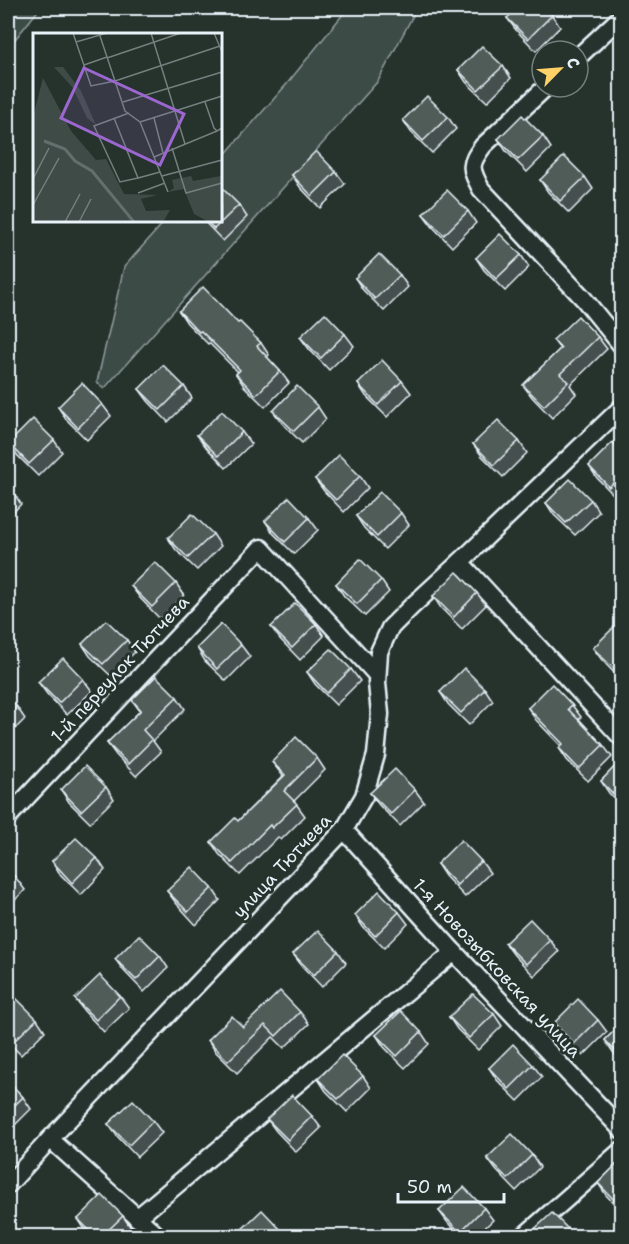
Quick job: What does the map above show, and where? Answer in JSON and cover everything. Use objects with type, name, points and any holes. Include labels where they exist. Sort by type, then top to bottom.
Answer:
[{"type":"street","points":[[590,46],[621,16]]},
{"type":"street","points":[[533,99],[483,146],[472,164],[474,176],[481,189],[583,298],[621,346]]},
{"type":"street","name":"улица Тютчева","points":[[8,1185],[344,830],[364,796],[376,755],[380,714],[377,683],[379,652],[390,628],[621,407]]},
{"type":"street","name":"1-й переулок Тютчева","points":[[8,817],[261,548],[378,675]]},
{"type":"street","points":[[460,562],[621,738]]},
{"type":"street","name":"1-я Новозыбковская улица","points":[[344,830],[454,952],[621,1130]]},
{"type":"street","points":[[137,1218],[454,952]]},
{"type":"street","points":[[50,1139],[158,1236]]},
{"type":"street","points":[[524,1236],[621,1150]]},
{"type":"shaded area","points":[[8,8],[40,8],[8,48]]},
{"type":"shaded area","points":[[348,8],[417,8],[378,81],[104,389],[97,382],[124,267],[164,222],[222,222],[222,158],[286,85]]},
{"type":"building","points":[[518,8],[545,8],[552,15],[528,39],[507,18]]},
{"type":"building","points":[[482,46],[503,66],[478,90],[458,70]]},
{"type":"building","points":[[427,96],[448,117],[423,141],[403,120]]},
{"type":"building","points":[[522,115],[543,136],[518,160],[498,139]]},
{"type":"building","points":[[316,151],[336,172],[312,196],[292,175]]},
{"type":"building","points":[[564,156],[585,177],[560,201],[540,180]]},
{"type":"building","points":[[222,188],[239,205],[222,221]]},
{"type":"building","points":[[447,190],[468,211],[444,235],[423,214]]},
{"type":"building","points":[[208,222],[221,222],[214,229]]},
{"type":"building","points":[[500,234],[521,255],[496,279],[476,258]]},
{"type":"building","points":[[379,254],[400,275],[375,299],[355,278]]},
{"type":"building","points":[[203,287],[261,343],[257,346],[280,371],[256,395],[236,374],[240,370],[179,311]]},
{"type":"building","points":[[325,313],[345,334],[321,358],[300,337]]},
{"type":"building","points":[[578,316],[598,337],[560,374],[568,382],[544,406],[523,385],[561,348],[553,340]]},
{"type":"building","points":[[382,360],[402,381],[378,405],[358,384]]},
{"type":"building","points":[[163,365],[184,386],[160,410],[139,389]]},
{"type":"building","points":[[82,383],[102,404],[78,428],[58,407]]},
{"type":"building","points":[[297,386],[318,407],[294,431],[273,411]]},
{"type":"building","points":[[222,411],[242,432],[218,456],[197,435]]},
{"type":"building","points":[[33,419],[54,440],[29,464],[9,443]]},
{"type":"building","points":[[498,420],[519,441],[494,465],[473,444]]},
{"type":"building","points":[[621,441],[621,475],[609,487],[589,466],[613,442],[616,446]]},
{"type":"building","points":[[339,455],[360,476],[336,500],[315,479]]},
{"type":"building","points":[[570,479],[591,500],[566,523],[546,503]]},
{"type":"building","points":[[8,487],[13,492],[8,497]]},
{"type":"building","points":[[380,492],[401,513],[377,537],[356,516]]},
{"type":"building","points":[[289,497],[309,518],[285,542],[265,521]]},
{"type":"building","points":[[192,514],[213,534],[188,558],[168,538]]},
{"type":"building","points":[[360,559],[381,580],[357,604],[336,584]]},
{"type":"building","points":[[155,562],[176,583],[152,607],[131,586]]},
{"type":"building","points":[[457,572],[477,593],[454,617],[433,596]]},
{"type":"building","points":[[295,603],[316,624],[292,648],[271,627]]},
{"type":"building","points":[[106,620],[127,640],[103,664],[82,644]]},
{"type":"building","points":[[221,624],[241,645],[217,669],[197,648]]},
{"type":"building","points":[[617,624],[621,628],[621,661],[614,669],[593,648]]},
{"type":"building","points":[[331,649],[351,669],[327,693],[307,672]]},
{"type":"building","points":[[63,658],[83,679],[59,703],[38,682]]},
{"type":"building","points":[[464,668],[485,689],[461,713],[440,692]]},
{"type":"building","points":[[156,676],[177,697],[143,730],[152,740],[128,764],[107,743],[141,710],[132,700]]},
{"type":"building","points":[[552,684],[572,705],[568,709],[603,745],[579,769],[559,748],[563,744],[528,708]]},
{"type":"building","points":[[8,698],[17,707],[8,716]]},
{"type":"building","points":[[296,737],[317,758],[284,791],[297,804],[272,828],[270,825],[232,863],[211,842],[235,818],[238,821],[285,775],[272,762]]},
{"type":"building","points":[[621,760],[621,802],[601,781]]},
{"type":"building","points":[[85,766],[106,787],[81,811],[61,790]]},
{"type":"building","points":[[395,769],[415,790],[391,814],[370,793]]},
{"type":"building","points":[[76,838],[97,858],[72,883],[52,861]]},
{"type":"building","points":[[461,840],[481,861],[457,885],[437,864]]},
{"type":"building","points":[[192,867],[212,888],[188,912],[167,891]]},
{"type":"building","points":[[8,869],[16,878],[8,887]]},
{"type":"building","points":[[379,891],[399,912],[375,936],[355,915]]},
{"type":"building","points":[[530,919],[550,940],[526,964],[505,943]]},
{"type":"building","points":[[318,930],[338,951],[314,975],[293,954]]},
{"type":"building","points":[[139,935],[160,956],[136,980],[115,959]]},
{"type":"building","points":[[100,975],[120,996],[96,1020],[75,999]]},
{"type":"building","points":[[280,991],[300,1012],[276,1036],[265,1025],[228,1061],[208,1040],[232,1016],[243,1027]]},
{"type":"building","points":[[473,994],[494,1014],[469,1038],[449,1017]]},
{"type":"building","points":[[16,998],[37,1019],[12,1043],[8,1039],[8,1007]]},
{"type":"building","points":[[578,999],[598,1020],[574,1044],[554,1023]]},
{"type":"building","points":[[401,1011],[421,1032],[397,1056],[376,1035]]},
{"type":"building","points":[[621,1024],[621,1057],[605,1040]]},
{"type":"building","points":[[513,1044],[533,1065],[509,1089],[489,1068]]},
{"type":"building","points":[[342,1055],[363,1076],[338,1099],[318,1079]]},
{"type":"building","points":[[8,1081],[23,1097],[8,1112]]},
{"type":"building","points":[[292,1095],[312,1116],[288,1140],[267,1119]]},
{"type":"building","points":[[133,1100],[153,1121],[129,1145],[108,1124]]},
{"type":"building","points":[[512,1134],[532,1155],[508,1179],[487,1158]]},
{"type":"building","points":[[621,1160],[621,1201],[618,1204],[598,1183]]},
{"type":"building","points":[[464,1187],[484,1208],[460,1232],[439,1211]]},
{"type":"building","points":[[102,1195],[123,1216],[102,1236],[95,1236],[78,1219]]},
{"type":"building","points":[[262,1210],[282,1231],[276,1236],[240,1236],[237,1234]]},
{"type":"building","points":[[552,1213],[572,1233],[569,1236],[527,1236]]},
{"type":"building","points":[[141,1231],[152,1234],[155,1236],[135,1236]]},
{"type":"building","points":[[401,1231],[406,1236],[396,1236]]}]
